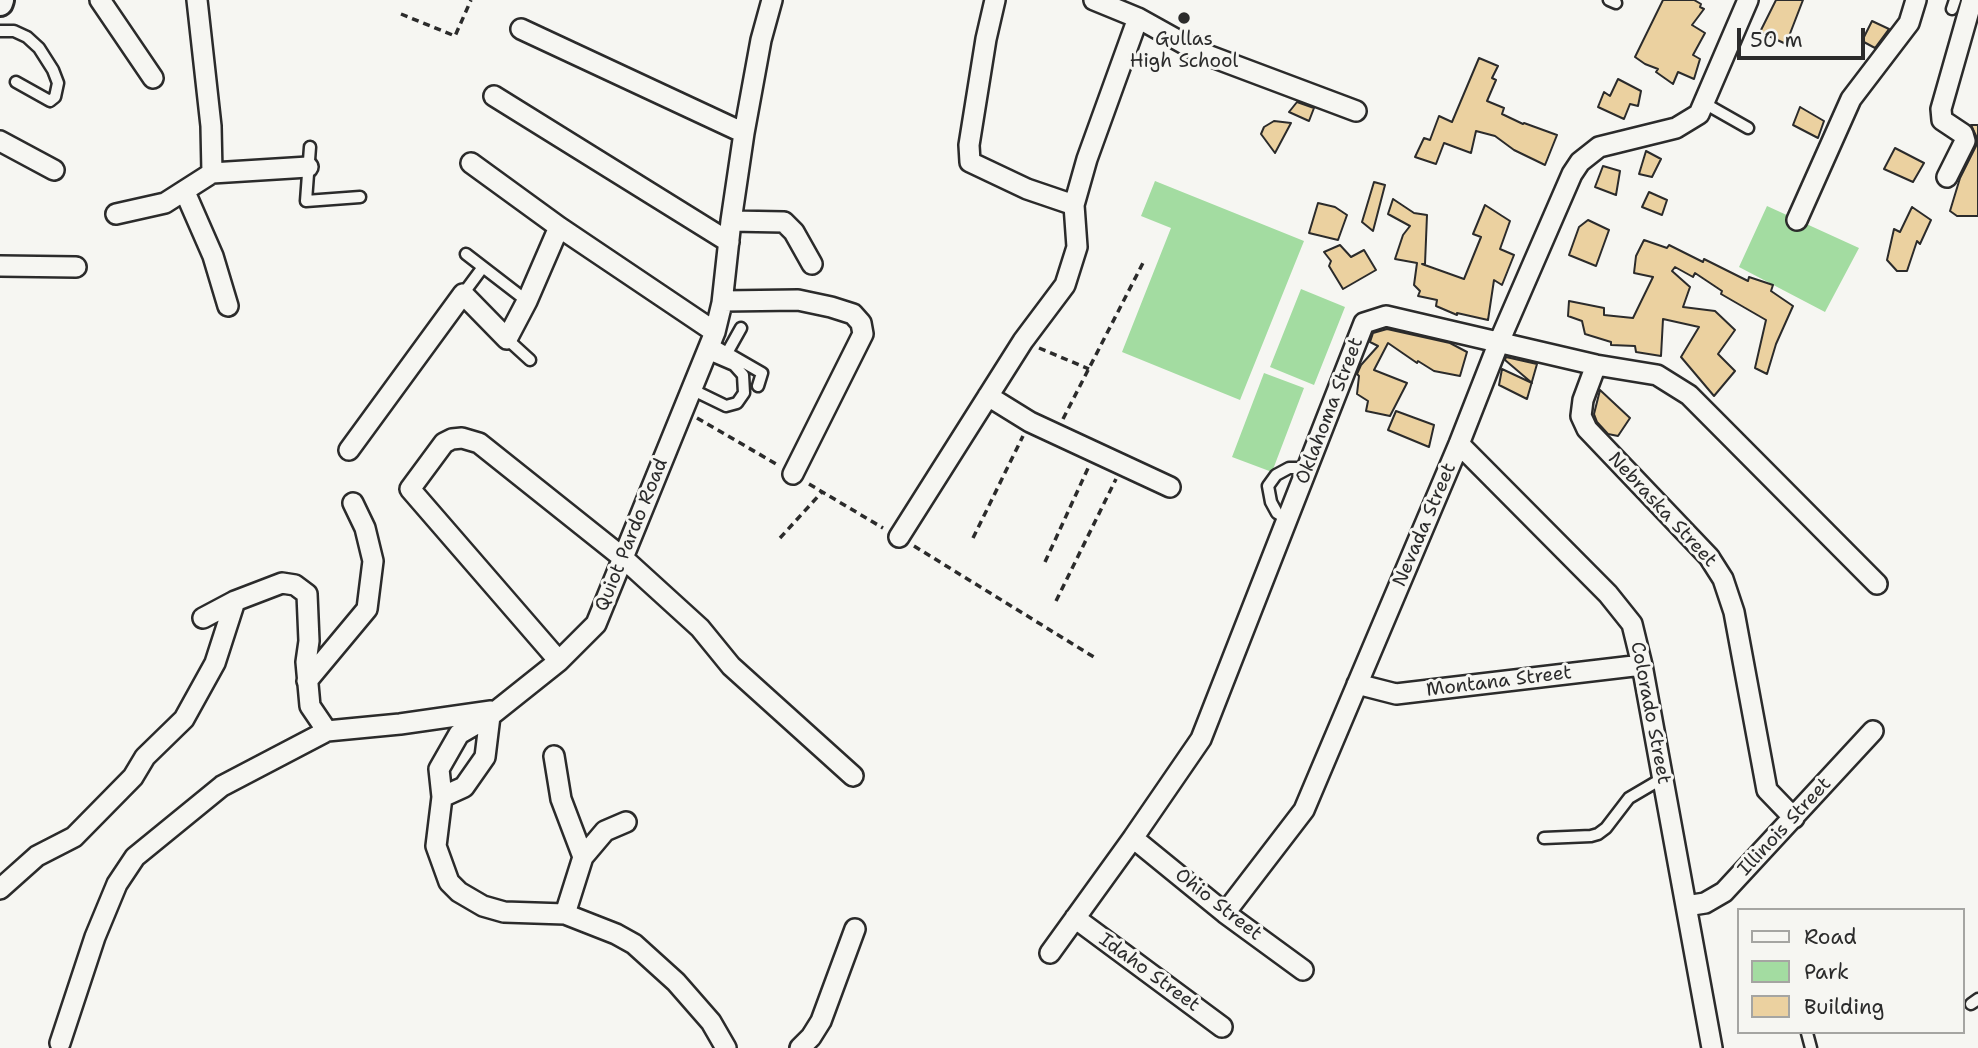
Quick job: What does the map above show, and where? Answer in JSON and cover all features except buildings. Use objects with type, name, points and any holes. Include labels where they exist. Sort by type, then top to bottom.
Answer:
[{"type":"street","points":[[100,0],[153,78]]},
{"type":"street","points":[[197,0],[211,126],[212,173]]},
{"type":"street","name":"Quiot Pardo Road","points":[[442,797],[439,769],[459,734],[492,713],[559,662],[596,624],[691,389],[714,345],[723,301],[744,133],[761,40],[772,0]]},
{"type":"street","points":[[995,0],[969,145],[970,162],[1027,189],[1074,205]]},
{"type":"street","points":[[1094,0],[1116,4],[1199,52],[1356,111]]},
{"type":"street","points":[[1704,103],[1748,0]]},
{"type":"street","points":[[1797,220],[1852,99],[1909,23],[1916,0]]},
{"type":"street","points":[[1947,177],[1965,141],[1964,134],[1942,120],[1941,109],[1972,0]]},
{"type":"street","points":[[899,537],[1023,341],[1065,285],[1077,247],[1074,205],[1138,18]]},
{"type":"street","points":[[521,29],[744,133]]},
{"type":"street","points":[[495,96],[729,242]]},
{"type":"street","name":"Nevada Street","points":[[1225,913],[1304,810],[1572,174],[1580,162],[1599,147],[1676,128],[1699,114],[1704,103]]},
{"type":"street","points":[[0,141],[54,170]]},
{"type":"street","points":[[116,214],[165,203],[212,173],[309,157]]},
{"type":"street","points":[[471,163],[714,345]]},
{"type":"street","points":[[185,192],[214,256],[228,306]]},
{"type":"street","points":[[731,221],[784,222],[794,232],[812,264]]},
{"type":"street","points":[[349,450],[463,294],[507,339],[527,301],[559,227]]},
{"type":"street","points":[[0,266],[76,267]]},
{"type":"street","points":[[723,301],[798,300],[853,314],[862,323],[863,334],[793,474]]},
{"type":"street","name":"Oklahoma Street","points":[[1050,953],[1201,739],[1364,323],[1387,316],[1596,365],[1657,375],[1689,395],[1877,584]]},
{"type":"street","name":"Nebraska Street","points":[[1596,365],[1583,400],[1581,416],[1587,429],[1709,557],[1723,579],[1734,612],[1767,790],[1794,818]]},
{"type":"street","points":[[988,396],[1030,422],[1170,487]]},
{"type":"street","points":[[559,662],[410,489],[444,443],[462,438],[479,443],[622,557],[700,628],[731,666],[853,776]]},
{"type":"street","name":"Colorado Street","points":[[1459,444],[1608,594],[1632,624],[1642,665],[1712,1048]]},
{"type":"street","points":[[307,681],[367,609],[373,561],[365,528],[353,503]]},
{"type":"street","points":[[203,618],[236,601],[282,583],[295,585],[307,594],[309,641],[306,662],[310,706],[327,731]]},
{"type":"street","points":[[0,889],[37,856],[74,837],[133,777],[145,757],[184,719],[215,663],[236,601]]},
{"type":"street","name":"Montana Street","points":[[1357,684],[1396,694],[1642,665]]},
{"type":"street","points":[[60,1042],[95,937],[117,884],[135,857],[222,786],[327,731],[492,713],[485,757],[464,787],[442,797],[436,846],[449,882],[458,892],[483,906],[504,912],[565,914],[616,933],[634,944],[676,982],[711,1022],[726,1048]]},
{"type":"street","name":"Illinois Street","points":[[1686,906],[1705,903],[1724,892],[1873,731]]},
{"type":"street","points":[[554,757],[561,799],[583,857]]},
{"type":"street","points":[[565,914],[583,857],[605,831],[626,822]]},
{"type":"street","name":"Ohio Street","points":[[1133,838],[1225,913],[1303,971]]},
{"type":"street","name":"Idaho Street","points":[[1075,918],[1222,1027]]},
{"type":"street","points":[[800,1048],[821,1021],[855,929]]},
{"type":"lane","points":[[0,31],[13,31],[27,37],[39,48],[58,83],[55,97],[50,101],[16,82]]},
{"type":"lane","points":[[1704,103],[1748,128]]},
{"type":"lane","points":[[309,157],[306,201],[360,197]]},
{"type":"lane","points":[[466,254],[527,301]]},
{"type":"lane","points":[[463,294],[483,267]]},
{"type":"lane","points":[[714,345],[741,328]]},
{"type":"lane","points":[[507,339],[530,360]]},
{"type":"lane","points":[[714,345],[762,373],[758,386]]},
{"type":"lane","points":[[691,389],[726,405],[737,403],[744,393],[743,375],[714,345]]},
{"type":"lane","points":[[1287,519],[1277,513],[1271,502],[1268,486],[1276,475],[1289,468],[1307,468]]},
{"type":"lane","points":[[1544,838],[1598,834],[1606,828],[1629,798],[1663,778]]},
{"type":"path","points":[[401,15],[455,36],[471,0]]},
{"type":"path","points":[[1056,434],[1145,259]]},
{"type":"path","points":[[1023,341],[1089,369]]},
{"type":"path","points":[[973,538],[1030,422]]},
{"type":"path","points":[[1045,562],[1095,452]]},
{"type":"path","points":[[1056,601],[1123,464]]},
{"type":"path","points":[[780,538],[822,492]]},
{"type":"path","points":[[899,537],[1097,659]]},
{"type":"green space","points":[[1155,181],[1304,241],[1240,400],[1122,352],[1171,228],[1141,216]]},
{"type":"green space","points":[[1767,206],[1859,248],[1825,312],[1739,267]]},
{"type":"green space","points":[[1301,289],[1345,307],[1314,385],[1270,367]]},
{"type":"green space","points":[[1264,373],[1304,388],[1272,472],[1232,457]]},
{"type":"place","name":"Gullas High School","points":[[1184,18]]}]
